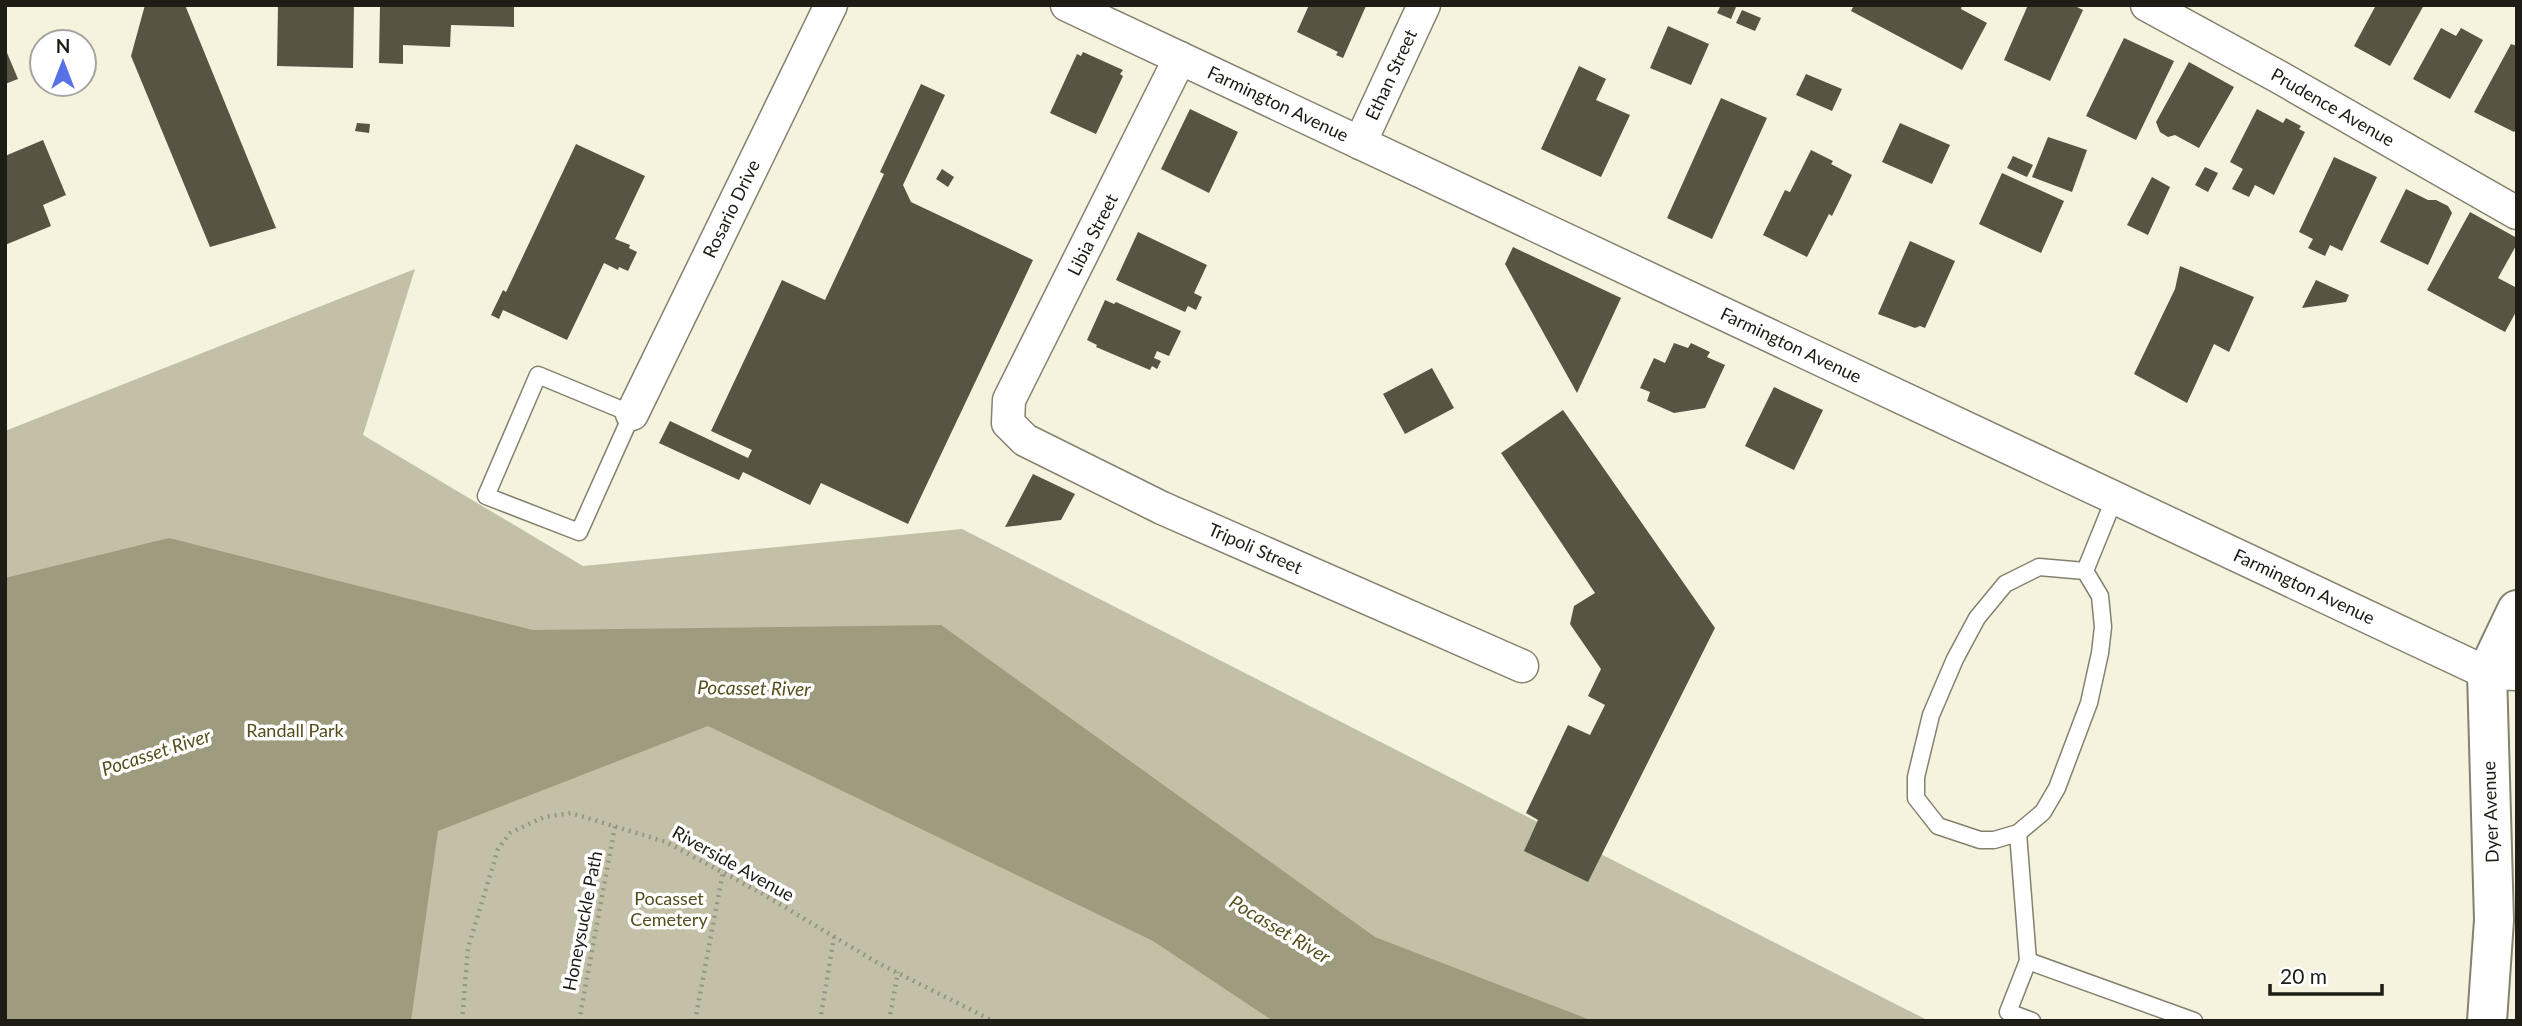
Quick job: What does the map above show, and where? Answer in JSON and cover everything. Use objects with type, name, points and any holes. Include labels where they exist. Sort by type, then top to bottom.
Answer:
[{"type":"main road","name":"Dyer Avenue","points":[[2487,1021],[2494,920],[2502,674],[2517,610]]},
{"type":"street","name":"Rosario Drive","points":[[632,414],[831,5]]},
{"type":"street","name":"Farmington Avenue","points":[[1067,5],[2115,497],[2502,674]]},
{"type":"street","name":"Ethan Street","points":[[1360,143],[1424,5]]},
{"type":"street","name":"Prudence Avenue","points":[[2147,5],[2517,213]]},
{"type":"street","name":"Libia Street","points":[[1008,411],[1009,400],[1180,58]]},
{"type":"street","name":"Tripoli Street","points":[[1008,411],[1008,423],[1025,440],[1072,464],[1162,508],[1522,666]]},
{"type":"lane","points":[[538,375],[632,414],[579,532],[486,496],[538,375]]},
{"type":"lane","points":[[2085,571],[2115,497]]},
{"type":"lane","points":[[2039,567],[2085,571],[2100,596],[2103,627],[2100,653],[2089,703],[2057,788],[2043,812],[2018,833],[1994,840],[1980,840],[1938,826],[1916,798],[1916,777],[1931,715],[1955,659],[1977,618],[2006,584],[2039,567]]},
{"type":"lane","points":[[2018,833],[2028,961],[2008,1012],[2032,1021]]},
{"type":"lane","points":[[2028,961],[2194,1021]]},
{"type":"path","name":"Riverside Avenue","points":[[462,1021],[468,948],[498,849],[510,833],[544,817],[571,813],[666,842],[723,872],[878,963],[981,1018],[993,1021]]},
{"type":"path","name":"Honeysuckle Path","points":[[579,1021],[615,826]]},
{"type":"path","points":[[695,1021],[723,872]]},
{"type":"path","points":[[820,1021],[834,937]]},
{"type":"path","points":[[889,1021],[898,972]]},
{"type":"green space","name":"Randall Park","points":[[415,269],[363,435],[583,566],[962,529],[1929,1021],[5,1021],[5,431]]},
{"type":"water","name":"Pocasset River","points":[[169,538],[533,630],[941,625],[1375,937],[1593,1021],[1273,1021],[1153,941],[708,726],[438,831],[411,1021],[5,1021],[5,578]]},
{"type":"building","points":[[145,5],[185,5],[276,228],[210,247],[131,56]]},
{"type":"building","points":[[278,5],[354,5],[353,68],[277,66]]},
{"type":"building","points":[[380,5],[514,5],[514,27],[451,25],[450,47],[403,45],[403,64],[379,63]]},
{"type":"building","points":[[1309,5],[1366,6],[1343,58],[1336,55],[1338,52],[1297,32]]},
{"type":"building","points":[[1721,5],[1736,7],[1731,19],[1717,13]]},
{"type":"building","points":[[1854,5],[1962,5],[1961,9],[1987,23],[1962,70],[1851,11]]},
{"type":"building","points":[[2028,5],[2073,5],[2083,10],[2050,81],[2004,60]]},
{"type":"building","points":[[2376,5],[2424,5],[2390,66],[2354,46]]},
{"type":"building","points":[[1742,10],[1761,18],[1755,31],[1736,23]]},
{"type":"building","points":[[1668,26],[1709,44],[1691,85],[1650,68]]},
{"type":"building","points":[[2441,28],[2456,36],[2461,28],[2483,40],[2450,99],[2413,79]]},
{"type":"building","points":[[2124,38],[2174,61],[2136,140],[2086,116]]},
{"type":"building","points":[[2511,44],[2517,46],[2517,128],[2514,132],[2474,112]]},
{"type":"building","points":[[5,48],[18,79],[5,84]]},
{"type":"building","points":[[1083,52],[1123,70],[1120,74],[1123,76],[1096,134],[1050,113],[1077,54],[1081,56]]},
{"type":"building","points":[[2189,62],[2234,87],[2199,148],[2175,135],[2168,137],[2160,132],[2156,122]]},
{"type":"building","points":[[1579,66],[1606,79],[1596,100],[1630,115],[1601,177],[1541,149]]},
{"type":"building","points":[[1806,74],[1842,89],[1832,111],[1796,95]]},
{"type":"building","points":[[921,84],[945,95],[903,185],[911,202],[1033,260],[908,524],[821,483],[810,505],[743,472],[739,480],[659,443],[670,421],[748,458],[752,450],[711,431],[782,280],[825,300],[884,174],[880,172]]},
{"type":"building","points":[[1721,98],[1767,118],[1712,239],[1667,218]]},
{"type":"building","points":[[1190,109],[1238,132],[1209,193],[1161,169]]},
{"type":"building","points":[[2257,109],[2283,123],[2286,118],[2301,126],[2299,129],[2305,132],[2274,195],[2255,185],[2249,197],[2232,189],[2243,169],[2230,162]]},
{"type":"building","points":[[357,123],[370,124],[369,133],[355,131]]},
{"type":"building","points":[[1900,123],[1950,145],[1932,184],[1882,162]]},
{"type":"building","points":[[2048,137],[2087,150],[2072,192],[2032,177]]},
{"type":"building","points":[[43,140],[66,195],[43,205],[51,226],[5,245],[5,156]]},
{"type":"building","points":[[576,144],[645,176],[615,239],[630,245],[629,248],[637,252],[628,271],[619,267],[618,270],[604,263],[567,340],[503,310],[499,319],[491,315],[503,290],[506,292]]},
{"type":"building","points":[[1811,150],[1852,175],[1832,216],[1829,214],[1807,257],[1763,235],[1785,190],[1790,192]]},
{"type":"building","points":[[2013,156],[2033,165],[2027,177],[2007,168]]},
{"type":"building","points":[[2334,157],[2377,177],[2342,251],[2330,245],[2325,256],[2308,248],[2313,239],[2299,232]]},
{"type":"building","points":[[2205,167],[2218,173],[2208,192],[2195,185]]},
{"type":"building","points":[[942,169],[954,177],[948,187],[936,179]]},
{"type":"building","points":[[2002,173],[2064,201],[2041,253],[1979,224]]},
{"type":"building","points":[[2152,177],[2170,187],[2148,235],[2127,225]]},
{"type":"building","points":[[2406,189],[2448,206],[2452,213],[2428,265],[2380,242]]},
{"type":"building","points":[[2470,212],[2517,238],[2517,244],[2498,278],[2517,288],[2517,310],[2505,332],[2427,290]]},
{"type":"building","points":[[1138,232],[1207,265],[1194,293],[1202,297],[1196,310],[1188,306],[1185,312],[1116,280]]},
{"type":"building","points":[[1910,241],[1955,261],[1925,328],[1915,328],[1878,314]]},
{"type":"building","points":[[1513,247],[1621,298],[1577,393],[1505,264]]},
{"type":"building","points":[[2180,266],[2254,297],[2229,352],[2214,344],[2187,403],[2134,374],[2175,289]]},
{"type":"building","points":[[2316,280],[2349,295],[2346,302],[2302,308]]},
{"type":"building","points":[[1105,300],[1114,304],[1116,302],[1181,331],[1169,356],[1157,351],[1154,358],[1161,361],[1157,369],[1152,366],[1150,370],[1096,347],[1097,345],[1087,340]]},
{"type":"building","points":[[1674,343],[1688,348],[1691,343],[1710,352],[1707,357],[1725,365],[1705,408],[1674,413],[1647,401],[1650,392],[1640,388],[1654,358],[1665,363]]},
{"type":"building","points":[[1432,368],[1454,408],[1405,434],[1383,394]]},
{"type":"building","points":[[1774,387],[1823,410],[1794,470],[1745,446]]},
{"type":"building","points":[[1563,410],[1715,628],[1588,882],[1524,851],[1538,820],[1526,813],[1568,725],[1590,735],[1605,705],[1588,696],[1601,669],[1570,624],[1574,606],[1595,593],[1501,453]]},
{"type":"building","points":[[1033,474],[1075,494],[1061,520],[1005,527]]},
{"type":"park label","name":"Pocasset Cemetery","points":[[669,909]]}]
